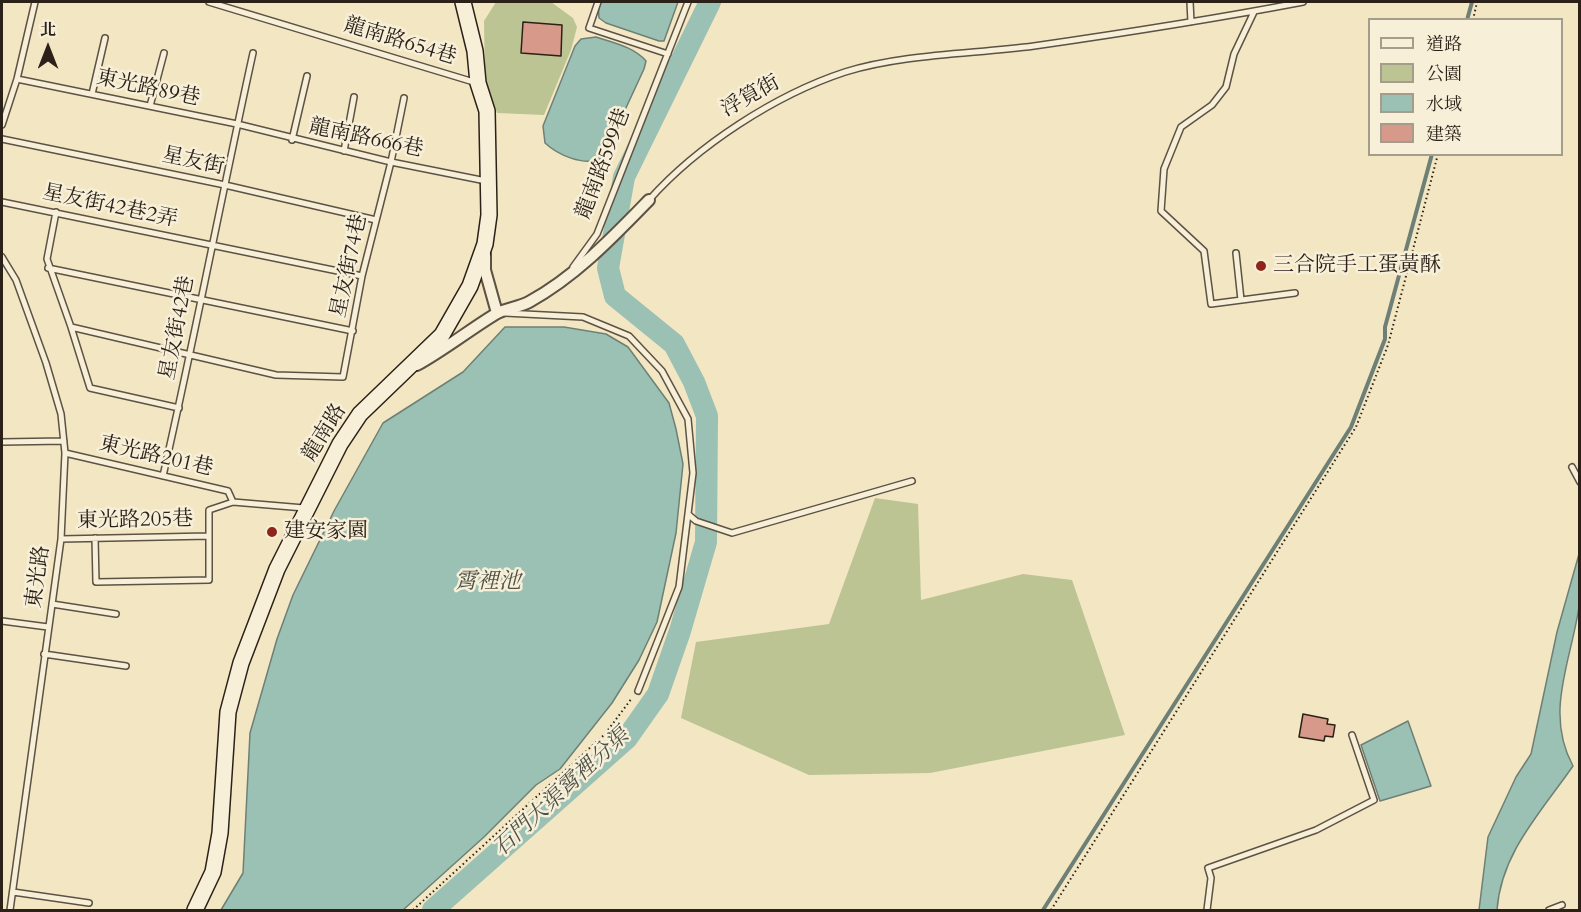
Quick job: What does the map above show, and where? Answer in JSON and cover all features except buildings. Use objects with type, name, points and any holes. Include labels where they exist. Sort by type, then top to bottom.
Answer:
[{"type":"main road","name":"龍南路","points":[[195,910],[213,872],[220,833],[228,712],[242,663],[278,569],[306,508],[340,444],[360,414],[442,335],[470,286],[485,244],[489,215],[490,150],[487,111],[478,83],[474,51],[463,2]]},
{"type":"street","name":"浮筧街","points":[[404,373],[449,348],[497,313],[529,302],[563,281],[600,250],[649,201]]},
{"type":"street","points":[[485,244],[485,270],[497,313]]},
{"type":"lane","points":[[2,125],[17,79],[35,2]]},
{"type":"lane","name":"龍南路654巷","points":[[209,2],[478,83]]},
{"type":"lane","points":[[598,2],[589,28],[668,54]]},
{"type":"lane","name":"龍南路599巷","points":[[563,281],[597,234],[688,2]]},
{"type":"lane","points":[[1190,2],[1191,22]]},
{"type":"lane","name":"浮筧街","points":[[649,201],[689,159],[741,123],[844,72],[886,63],[1033,46],[1191,22],[1300,2]]},
{"type":"lane","points":[[1254,12],[1234,54],[1226,87],[1212,105],[1181,127],[1164,169],[1161,211],[1204,250],[1211,304],[1295,293]]},
{"type":"lane","points":[[92,94],[105,38]]},
{"type":"lane","points":[[150,106],[164,53]]},
{"type":"lane","name":"星友街42巷","points":[[163,476],[192,353],[200,298],[253,53]]},
{"type":"lane","points":[[292,140],[307,76]]},
{"type":"lane","name":"東光路89巷","points":[[17,79],[237,124]]},
{"type":"lane","points":[[344,151],[354,97]]},
{"type":"lane","name":"星友街74巷","points":[[192,353],[276,375],[343,377],[362,276],[391,162],[404,98]]},
{"type":"lane","name":"龍南路666巷","points":[[237,124],[292,140],[488,181]]},
{"type":"lane","name":"星友街","points":[[2,139],[225,185],[376,220]]},
{"type":"lane","name":"星友街42巷2弄","points":[[2,202],[362,276]]},
{"type":"lane","points":[[56,212],[47,260],[48,268],[71,327],[90,388],[179,408]]},
{"type":"lane","points":[[1236,253],[1241,300]]},
{"type":"lane","name":"東光路","points":[[2,256],[16,280],[46,363],[61,414],[65,453],[62,539],[44,654],[10,910]]},
{"type":"lane","points":[[48,268],[200,298],[353,332]]},
{"type":"lane","points":[[497,313],[583,317],[629,336],[662,371],[688,419],[693,473],[679,587],[638,691]]},
{"type":"lane","points":[[71,327],[192,353]]},
{"type":"lane","points":[[2,442],[64,441]]},
{"type":"lane","name":"東光路201巷","points":[[65,453],[228,491],[233,502]]},
{"type":"lane","points":[[1572,467],[1580,482]]},
{"type":"lane","points":[[689,514],[696,520],[732,533],[912,480]]},
{"type":"lane","points":[[95,538],[96,582],[210,580],[210,510],[233,502],[306,508]]},
{"type":"lane","name":"東光路205巷","points":[[62,539],[209,536]]},
{"type":"lane","points":[[52,604],[116,614]]},
{"type":"lane","points":[[2,621],[48,627]]},
{"type":"lane","points":[[44,654],[126,666]]},
{"type":"lane","points":[[1207,910],[1211,878],[1208,868],[1316,830],[1374,800],[1352,735]]},
{"type":"lane","points":[[13,892],[89,903]]},
{"type":"lane","points":[[1549,910],[1562,905]]},
{"type":"path","points":[[1473,18],[1477,2]]},
{"type":"path","points":[[1051,910],[1356,427],[1388,345],[1437,156]]},
{"type":"path","points":[[412,910],[605,734],[638,691]]},
{"type":"green space","points":[[496,2],[551,2],[573,18],[577,27],[571,50],[544,115],[497,113],[485,80],[484,21]]},
{"type":"green space","points":[[875,498],[918,504],[921,600],[1023,574],[1072,580],[1125,735],[930,773],[809,775],[681,718],[696,642],[829,624]]},
{"type":"water","points":[[598,2],[678,2],[664,41],[659,41],[606,23],[599,18]]},
{"type":"water","points":[[596,37],[630,49],[646,61],[606,151],[600,159],[586,161],[564,155],[545,143],[543,126],[575,46],[581,39]]},
{"type":"water","name":"霄裡池","points":[[505,327],[564,327],[606,334],[628,347],[669,403],[683,464],[676,533],[657,622],[639,660],[612,703],[560,769],[536,785],[484,837],[403,910],[221,910],[243,873],[250,733],[277,639],[293,595],[334,511],[383,423],[463,372]]},
{"type":"water","points":[[1579,554],[1580,600],[1560,705],[1560,725],[1564,745],[1573,766],[1524,834],[1514,852],[1500,889],[1497,910],[1479,910],[1488,837],[1516,777],[1531,754],[1557,632]]},
{"type":"water","points":[[1408,721],[1431,786],[1380,801],[1361,745]]},
{"type":"waterway","name":"石門大渠霄裡分渠","points":[[433,910],[627,738],[658,694],[680,631],[706,542],[707,416],[694,382],[674,344],[615,296],[608,268],[624,177],[710,2]]},
{"type":"waterway","points":[[1468,18],[1472,2]]},
{"type":"waterway","points":[[1043,910],[1351,427],[1385,339],[1385,327],[1431,156]]},
{"type":"place","name":"三合院手工蛋黃酥","points":[[1261,266]]},
{"type":"place","name":"建安家園","points":[[272,532]]}]
